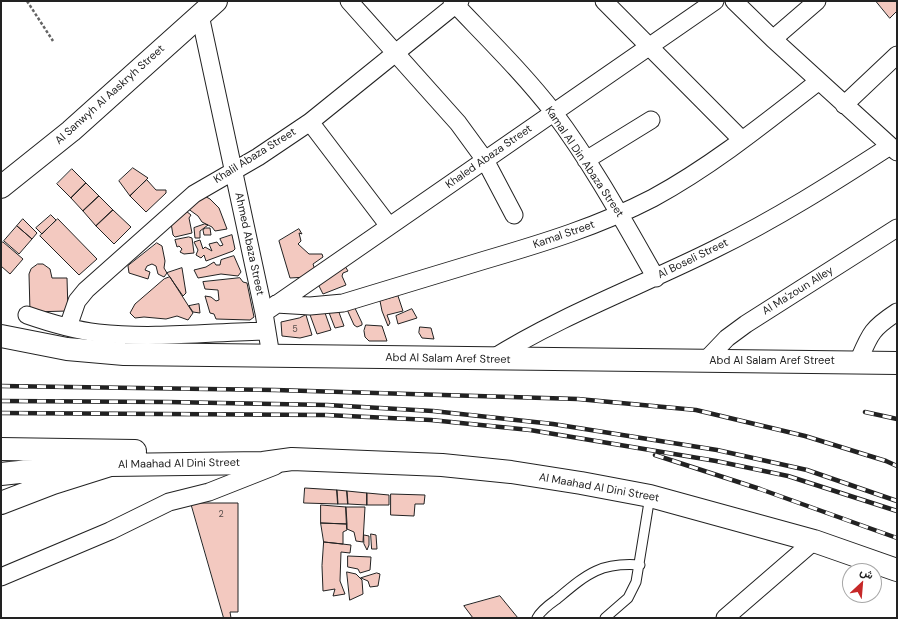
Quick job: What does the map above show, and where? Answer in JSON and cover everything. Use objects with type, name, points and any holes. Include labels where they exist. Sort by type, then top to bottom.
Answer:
[{"type":"main road","name":"Al Sanwyh Al Aaskryh Street","points":[[1,187],[70,131],[216,1]]},
{"type":"main road","name":"Abd Al Salam Aref Street","points":[[4,336],[67,349],[96,352],[490,360],[897,363]]},
{"type":"main road","name":"Al Maahad Al Dini Street","points":[[1,449],[263,452],[292,459]]},
{"type":"main road","name":"Al Maahad Al Dini Street","points":[[1,502],[52,483],[110,465],[263,463],[292,459],[442,465],[511,472],[650,496],[814,541],[897,570]]},
{"type":"main road","points":[[1,474],[63,467],[110,465]]},
{"type":"street","points":[[349,1],[458,123],[485,160],[514,215]]},
{"type":"street","points":[[604,1],[742,140]]},
{"type":"street","name":"Khaled Abaza Street","points":[[270,308],[715,1]]},
{"type":"street","points":[[734,1],[772,39],[893,149]]},
{"type":"street","points":[[772,39],[817,1]]},
{"type":"street","name":"Khalil Abaza Street","points":[[68,327],[77,301],[86,290],[194,194],[258,157],[310,122],[456,2]]},
{"type":"street","name":"Kamal Al Din Abaza Street","points":[[456,2],[553,113],[586,160],[620,214],[656,278]]},
{"type":"street","name":"Ahmed Abaza Street","points":[[200,15],[233,171],[270,308],[267,331],[271,356]]},
{"type":"street","points":[[844,105],[897,55]]},
{"type":"street","name":"Kamal Street","points":[[270,308],[343,303],[546,242],[620,214],[684,180],[742,140],[819,82]]},
{"type":"street","points":[[586,160],[651,120]]},
{"type":"street","points":[[310,122],[389,226]]},
{"type":"street","name":"Al Boseli Street","points":[[490,360],[528,337],[717,248],[776,217],[893,149]]},
{"type":"street","name":"Al Ma'zoun Alley","points":[[705,361],[727,338],[746,324],[897,228]]},
{"type":"street","points":[[858,362],[869,335],[876,327],[897,312]]},
{"type":"street","points":[[27,315],[68,327],[127,335],[267,331]]},
{"type":"street","points":[[1,577],[110,531],[169,502],[209,492],[292,459]]},
{"type":"street","points":[[725,618],[814,541]]},
{"type":"lane","points":[[605,618],[628,598],[636,582],[650,496]]},
{"type":"lane","points":[[537,618],[542,611],[582,578],[600,568],[620,563],[640,564]]},
{"type":"path","points":[[27,1],[53,41]]},
{"type":"building","points":[[876,1],[897,1],[897,11],[890,18]]},
{"type":"building","points":[[133,168],[148,178],[130,196],[119,181]]},
{"type":"building","points":[[72,169],[86,183],[71,198],[57,184]]},
{"type":"building","points":[[147,180],[156,190],[166,190],[166,193],[146,212],[130,196]]},
{"type":"building","points":[[86,183],[99,196],[83,211],[71,198]]},
{"type":"building","points":[[199,193],[210,199],[219,208],[227,229],[215,231],[212,227],[202,222],[198,216],[187,208]]},
{"type":"building","points":[[99,196],[113,210],[96,226],[83,211]]},
{"type":"building","points":[[113,210],[131,227],[114,244],[96,226]]},
{"type":"building","points":[[186,211],[191,215],[189,218],[192,233],[175,237],[173,235],[171,223]]},
{"type":"building","points":[[51,215],[56,220],[42,234],[36,228]]},
{"type":"building","points":[[23,219],[37,233],[32,239],[17,226]]},
{"type":"building","points":[[58,219],[97,259],[79,275],[40,236]]},
{"type":"building","points":[[205,224],[208,225],[200,231],[200,238],[195,238],[194,228]]},
{"type":"building","points":[[17,226],[32,239],[19,254],[4,241]]},
{"type":"building","points":[[210,228],[211,235],[204,235],[203,230]]},
{"type":"building","points":[[299,229],[302,234],[299,233],[301,241],[298,244],[309,254],[322,254],[323,257],[313,264],[315,270],[307,277],[290,278],[279,241]]},
{"type":"building","points":[[232,235],[235,249],[233,251],[206,261],[204,255],[201,258],[196,255],[198,250],[194,242],[200,240],[203,249],[205,247],[212,251],[209,244],[217,242],[220,246],[223,245],[220,239]]},
{"type":"building","points":[[189,237],[192,238],[194,253],[184,254],[180,252],[182,249],[179,246],[177,247],[175,240]]},
{"type":"building","points":[[3,242],[23,259],[10,274],[1,266],[1,244]]},
{"type":"building","points":[[157,243],[162,246],[165,261],[164,268],[167,273],[164,277],[158,274],[156,266],[152,264],[147,266],[145,270],[150,272],[148,279],[129,273],[128,266]]},
{"type":"building","points":[[234,256],[241,272],[238,276],[221,274],[198,278],[194,270],[206,267],[214,262],[216,265],[220,265],[221,260]]},
{"type":"building","points":[[343,263],[348,271],[343,273],[342,276],[346,285],[323,294],[317,282]]},
{"type":"building","points":[[38,264],[43,264],[50,269],[52,278],[67,278],[68,311],[30,312],[29,274],[31,269]]},
{"type":"building","points":[[182,268],[186,293],[183,296],[167,273]]},
{"type":"building","points":[[170,277],[193,313],[188,320],[177,316],[166,319],[144,317],[135,318],[130,313],[135,304],[164,279]]},
{"type":"building","points":[[240,278],[243,282],[247,283],[254,317],[250,320],[216,319],[214,314],[210,313],[205,296],[211,297],[216,301],[219,300],[218,290],[205,289],[203,282]]},
{"type":"building","points":[[398,296],[403,311],[387,315],[390,323],[388,326],[380,301]]},
{"type":"building","points":[[199,304],[200,313],[193,312],[189,306]]},
{"type":"building","points":[[353,304],[362,323],[362,325],[357,327],[354,325],[345,305]]},
{"type":"building","points":[[337,307],[344,326],[335,328],[328,310]]},
{"type":"building","points":[[412,309],[417,318],[398,324],[396,316]]},
{"type":"building","points":[[324,310],[331,330],[317,334],[309,312]]},
{"type":"building","points":[[306,315],[312,335],[300,338],[282,336],[281,322]]},
{"type":"building","points":[[366,325],[382,326],[387,341],[369,341],[365,337],[364,331]]},
{"type":"building","points":[[420,327],[431,328],[434,339],[422,338],[419,333]]},
{"type":"building","points":[[305,488],[337,490],[338,504],[304,503]]},
{"type":"building","points":[[337,490],[347,491],[348,504],[338,504]]},
{"type":"building","points":[[347,491],[367,493],[367,505],[348,504]]},
{"type":"building","points":[[367,493],[389,495],[389,505],[367,505]]},
{"type":"building","points":[[391,494],[425,495],[424,504],[415,504],[414,516],[391,515]]},
{"type":"building","points":[[191,503],[238,503],[238,612],[230,612],[231,618],[224,618]]},
{"type":"building","points":[[321,505],[346,507],[347,524],[321,523]]},
{"type":"building","points":[[346,507],[365,507],[363,542],[356,541],[354,532],[347,529]]},
{"type":"building","points":[[321,523],[347,524],[347,530],[343,532],[343,544],[324,542]]},
{"type":"building","points":[[371,534],[376,535],[377,549],[372,549]]},
{"type":"building","points":[[364,535],[369,536],[369,545],[367,550],[364,544]]},
{"type":"building","points":[[324,542],[351,545],[350,553],[341,552],[340,581],[345,594],[333,596],[335,589],[323,591],[322,566]]},
{"type":"building","points":[[348,556],[371,557],[370,570],[360,573],[358,569],[348,567]]},
{"type":"building","points":[[347,572],[356,574],[362,580],[363,594],[350,600]]},
{"type":"building","points":[[377,573],[380,574],[378,586],[370,587],[368,581],[361,578]]},
{"type":"building","points":[[500,596],[518,618],[473,618],[464,606]]},
{"type":"railway","points":[[1,386],[275,390],[578,399],[696,410],[805,436],[886,461],[897,466]]},
{"type":"railway","points":[[1,401],[327,405],[433,411],[553,424],[717,450],[807,470],[897,501]]},
{"type":"railway","points":[[865,412],[897,419]]},
{"type":"railway","points":[[1,413],[326,415],[431,420],[530,430],[716,461],[788,476],[897,511]]},
{"type":"railway","points":[[655,455],[760,489],[897,538]]}]
